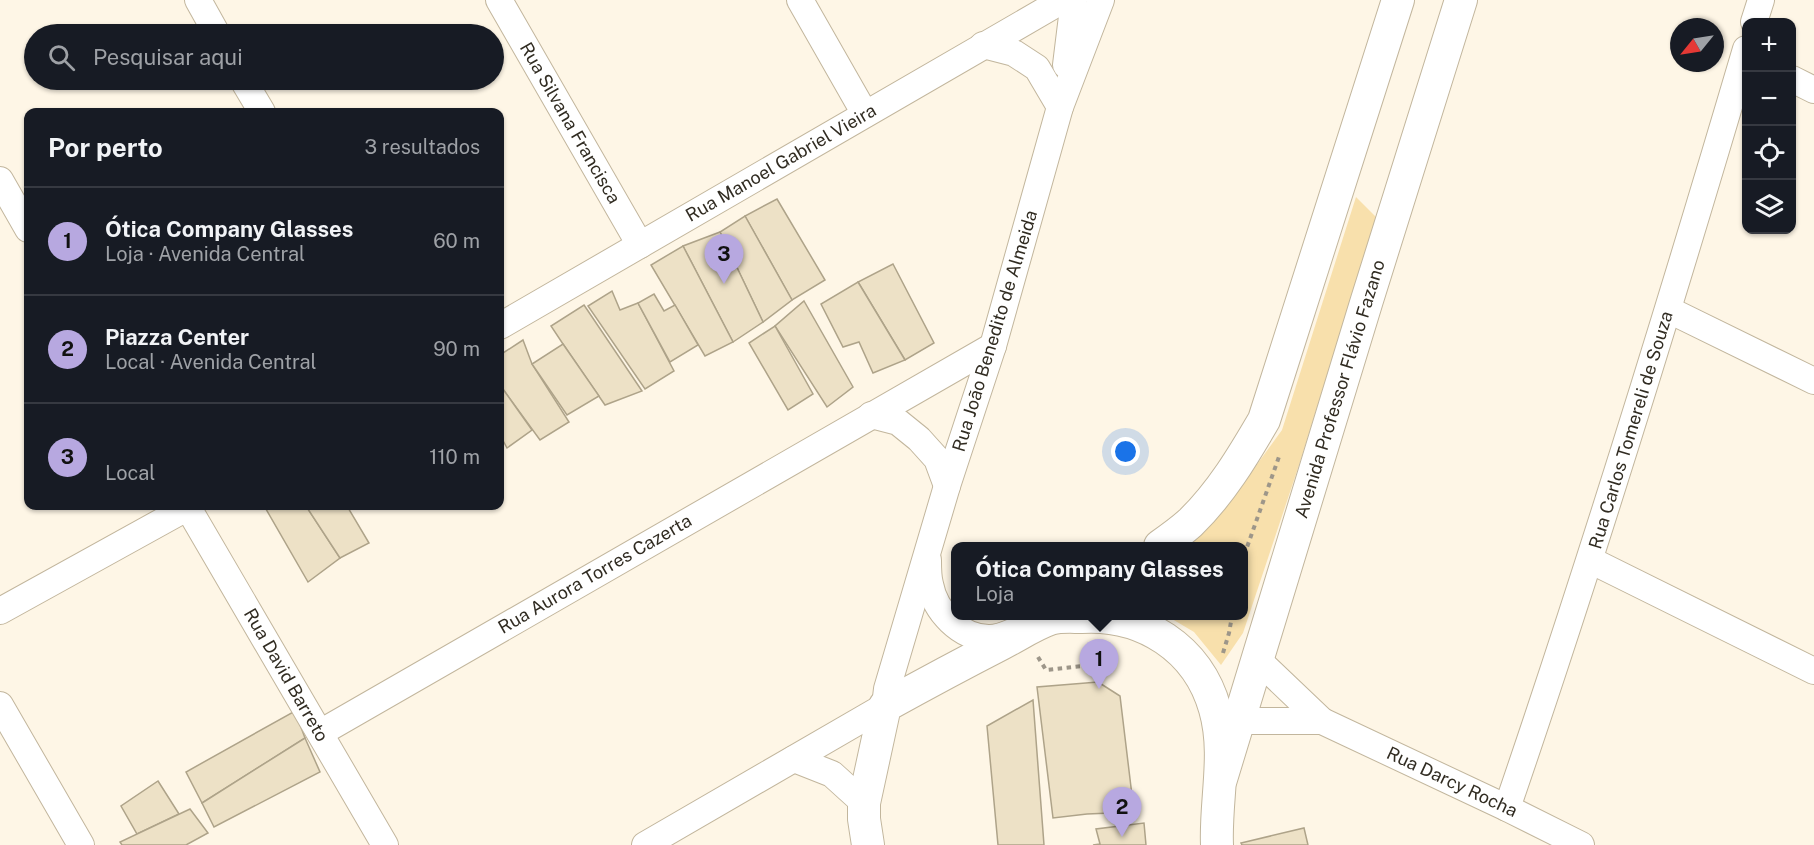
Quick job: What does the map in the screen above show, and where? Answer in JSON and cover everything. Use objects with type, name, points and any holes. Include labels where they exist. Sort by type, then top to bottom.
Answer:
[{"type":"street","points":[[198,0],[211,24]]},
{"type":"street","name":"Rua Silvana Francisca","points":[[499,0],[640,245]]},
{"type":"street","points":[[800,0],[865,114]]},
{"type":"street","name":"Rua Manoel Gabriel Vieira","points":[[504,324],[1063,0]]},
{"type":"street","name":"Rua João Benedito de Almeida","points":[[1060,107],[1074,0]]},
{"type":"street","name":"Rua João Benedito de Almeida","points":[[885,706],[887,689],[947,486],[993,346],[1060,107],[1101,0]]},
{"type":"street","points":[[1165,542],[1190,523],[1210,501],[1244,455],[1264,420],[1398,0]]},
{"type":"street","name":"Avenida Professor Flávio Fazano","points":[[1221,779],[1461,0]]},
{"type":"street","points":[[1755,18],[1761,0]]},
{"type":"street","points":[[983,45],[1014,53],[1037,68],[1060,107]]},
{"type":"street","name":"Rua Carlos Tomereli de Souza","points":[[1507,808],[1590,560],[1742,67]]},
{"type":"street","points":[[1796,81],[1814,90]]},
{"type":"street","points":[[249,90],[260,108]]},
{"type":"street","points":[[0,180],[24,222]]},
{"type":"street","points":[[1669,310],[1814,381]]},
{"type":"street","name":"Rua Aurora Torres Cazerta","points":[[320,733],[993,346]]},
{"type":"street","points":[[871,415],[898,422],[919,439],[937,459],[947,486]]},
{"type":"street","points":[[0,612],[181,510]]},
{"type":"street","name":"Rua David Barreto","points":[[190,510],[385,845]]},
{"type":"street","name":"Rua João Benedito de Almeida","points":[[927,554],[930,585],[937,604],[948,619],[975,637],[1003,636],[1045,620]]},
{"type":"street","points":[[1590,560],[1814,671]]},
{"type":"street","points":[[645,845],[885,706],[1047,620]]},
{"type":"street","points":[[1125,620],[1146,627],[1170,641],[1185,654],[1209,693],[1216,711],[1221,779],[1217,845]]},
{"type":"street","name":"Rua Darcy Rocha","points":[[1258,660],[1322,721],[1581,845]]},
{"type":"street","points":[[0,705],[81,845]]},
{"type":"street","points":[[868,845],[864,803],[885,706]]},
{"type":"street","name":"Rua Darcy Rocha","points":[[1239,721],[1322,721]]},
{"type":"street","points":[[794,759],[832,774],[864,803]]},
{"type":"path","points":[[1223,653],[1231,620]]},
{"type":"path","points":[[1035,652],[1046,670],[1099,664],[1112,640]]},
{"type":"shaded area","points":[[1356,197],[1376,217],[1300,462],[1248,618],[1248,542],[1191,542],[1225,508],[1282,430]]},
{"type":"shaded area","points":[[1174,620],[1247,620],[1243,633],[1221,665],[1194,632]]},
{"type":"building","points":[[777,199],[825,280],[792,300],[745,216]]},
{"type":"building","points":[[745,216],[792,300],[763,322],[720,232]]},
{"type":"building","points":[[720,232],[763,322],[733,342],[683,246]]},
{"type":"building","points":[[683,246],[733,342],[705,356],[651,265]]},
{"type":"building","points":[[893,264],[934,343],[905,360],[858,282]]},
{"type":"building","points":[[858,282],[905,360],[873,373],[859,342],[843,347],[821,304]]},
{"type":"building","points":[[612,291],[620,310],[638,303],[674,371],[645,389],[588,306]]},
{"type":"building","points":[[654,294],[664,311],[675,305],[698,345],[670,362],[638,303]]},
{"type":"building","points":[[804,301],[853,387],[827,407],[775,326]]},
{"type":"building","points":[[584,305],[642,391],[605,405],[563,344],[551,326]]},
{"type":"building","points":[[775,326],[813,394],[788,410],[749,343]]},
{"type":"building","points":[[523,340],[532,364],[569,422],[540,440],[504,390],[504,352]]},
{"type":"building","points":[[563,344],[599,396],[567,415],[532,364]]},
{"type":"building","points":[[504,391],[532,430],[507,448],[504,442]]},
{"type":"building","points":[[267,510],[309,510],[340,558],[308,582]]},
{"type":"building","points":[[309,510],[349,510],[369,543],[340,558]]},
{"type":"building","points":[[1098,682],[1120,696],[1134,812],[1053,818],[1037,687]]},
{"type":"building","points":[[1033,700],[1044,845],[998,845],[987,726]]},
{"type":"building","points":[[295,711],[305,738],[202,803],[186,772]]},
{"type":"building","points":[[305,738],[320,772],[214,827],[202,803]]},
{"type":"building","points":[[158,781],[179,814],[137,834],[121,806]]},
{"type":"building","points":[[190,809],[208,833],[186,845],[122,845],[120,842]]},
{"type":"building","points":[[1144,823],[1146,845],[1093,845],[1100,844],[1096,829]]},
{"type":"building","points":[[1304,828],[1308,845],[1242,845],[1241,843]]},
{"type":"place","name":"ㅤ","points":[[724,284]]},
{"type":"place","name":"Ótica Company Glasses","points":[[1099,689]]},
{"type":"place","name":"Piazza Center","points":[[1122,837]]}]
